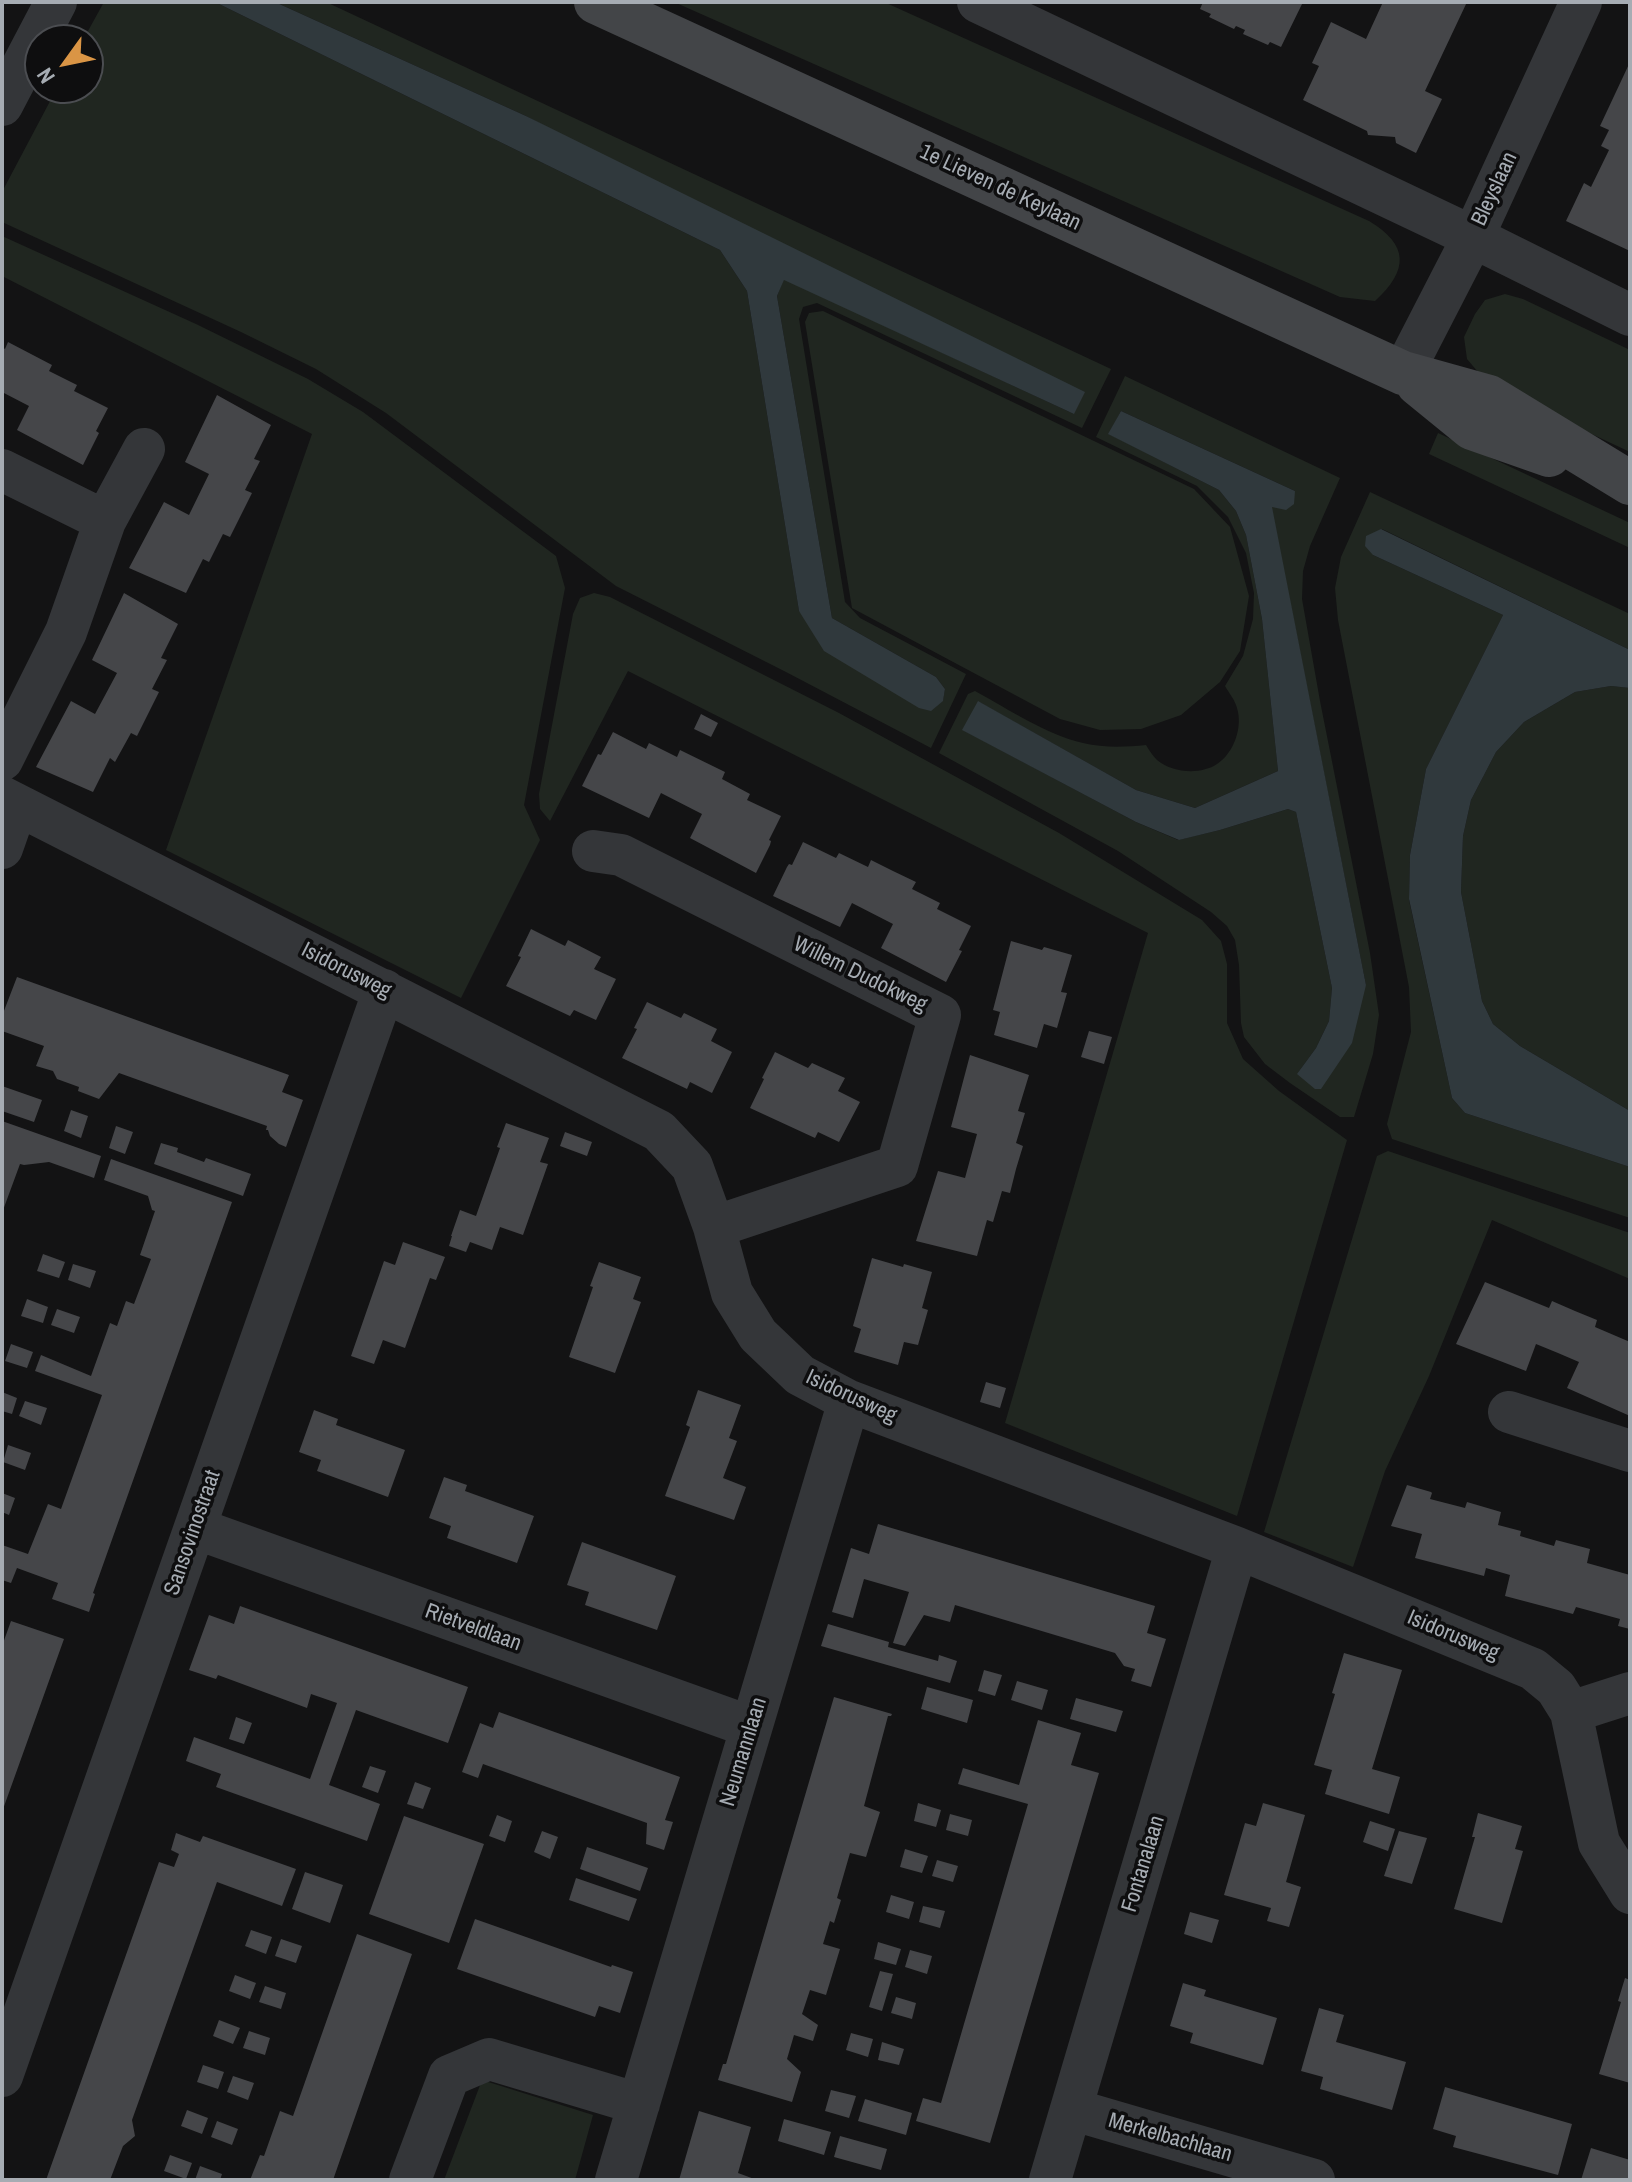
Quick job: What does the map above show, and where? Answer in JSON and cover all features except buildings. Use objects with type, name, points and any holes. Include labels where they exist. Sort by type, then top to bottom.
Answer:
[{"type":"main road","name":"1e Lieven de Keylaan","points":[[596,2],[1403,373],[1472,428],[1629,483]]},
{"type":"street","points":[[2,105],[56,2]]},
{"type":"street","points":[[978,2],[1630,315]]},
{"type":"street","name":"Bleyslaan","points":[[1403,373],[1473,237],[1581,2]]},
{"type":"street","points":[[2,760],[66,632],[105,521],[144,449]]},
{"type":"street","points":[[2,470],[105,521]]},
{"type":"street","points":[[2,848],[10,801]]},
{"type":"street","name":"Isidorusweg","points":[[10,801],[659,1131],[692,1166],[714,1227],[732,1293],[758,1335],[800,1375],[849,1401],[1237,1548],[1533,1669],[1556,1688],[1571,1712],[1599,1843],[1630,1893]]},
{"type":"street","name":"Willem Dudokweg","points":[[593,851],[621,855],[940,1015],[897,1166],[714,1227]]},
{"type":"street","name":"Sansovinostraat","points":[[2,2076],[384,990]]},
{"type":"street","name":"Neumannlaan","points":[[616,2180],[849,1401]]},
{"type":"street","points":[[1509,1412],[1630,1451]]},
{"type":"street","name":"Rietveldlaan","points":[[195,1528],[751,1727]]},
{"type":"street","name":"Fontanalaan","points":[[1050,2180],[1237,1548]]},
{"type":"street","points":[[1571,1712],[1630,1693]]},
{"type":"street","points":[[410,2180],[449,2076],[489,2059],[639,2104]]},
{"type":"street","name":"Merkelbachlaan","points":[[1071,2109],[1314,2180]]},
{"type":"shaded area","points":[[104,2],[215,2],[720,250],[747,291],[799,611],[931,710],[943,700],[945,689],[936,677],[832,618],[777,296],[784,279],[1074,414],[526,116],[275,2],[326,2],[1111,369],[1082,428],[817,303],[803,307],[799,319],[845,602],[860,618],[966,674],[931,748],[616,586],[386,413],[316,369],[2,222],[2,192],[49,104],[104,104],[104,24],[92,24]]},
{"type":"shaded area","points":[[215,2],[275,2],[526,116],[1085,392],[1074,414],[784,280],[777,296],[832,618],[936,677],[945,689],[943,701],[931,711],[919,708],[824,651],[799,611],[747,291],[720,250]]},
{"type":"shaded area","points":[[674,2],[884,2],[1369,221],[1392,239],[1400,258],[1399,268],[1386,290],[1375,301],[1340,297]]},
{"type":"shaded area","points":[[2,236],[196,324],[308,379],[363,412],[556,556],[565,588],[524,805],[540,840],[461,998],[166,850],[312,434],[2,276]]},
{"type":"shaded area","points":[[1505,294],[1523,299],[1630,350],[1630,452],[1500,391],[1467,359],[1464,337],[1475,314],[1485,300]]},
{"type":"shaded area","points":[[823,311],[1194,489],[1230,527],[1249,596],[1240,651],[1220,682],[1181,715],[1141,729],[1100,730],[1060,719],[852,608],[805,322],[809,313]]},
{"type":"shaded area","points":[[1125,376],[1340,478],[1310,546],[1303,571],[1302,599],[1370,953],[1379,1015],[1373,1054],[1354,1117],[1340,1117],[1290,1083],[1265,1064],[1244,1037],[1239,965],[1235,940],[1227,926],[1211,912],[1118,851],[939,753],[968,694],[975,691],[1028,721],[1069,739],[1091,745],[1146,745],[1157,760],[1178,770],[1210,768],[1223,759],[1232,746],[1238,731],[1239,715],[1225,686],[1243,656],[1253,619],[1254,593],[1246,553],[1228,517],[1197,486],[1096,437]],"holes":[[[1121,411],[1295,491],[1271,506],[1366,985],[1297,1074],[1316,1048],[1329,1021],[1332,988],[1296,812],[1288,809],[1178,840],[1136,822],[963,730],[979,702],[1136,790],[1195,808],[1278,771],[1262,619],[1246,535],[1236,511],[1219,490],[1109,434]]]},
{"type":"shaded area","points":[[1121,411],[1295,491],[1294,504],[1286,510],[1272,507],[1366,985],[1352,1043],[1321,1089],[1315,1089],[1297,1074],[1316,1048],[1329,1021],[1332,988],[1296,812],[1288,809],[1179,840],[1136,822],[962,730],[978,701],[1136,790],[1195,808],[1278,771],[1262,619],[1246,535],[1236,511],[1219,490],[1108,434]]},
{"type":"shaded area","points":[[1438,433],[1630,523],[1630,548],[1429,454]]},
{"type":"shaded area","points":[[1370,492],[1630,614],[1630,650],[1382,529],[1373,555],[1503,615],[1426,769],[1410,855],[1409,900],[1452,1098],[1465,1113],[1630,1167],[1630,1218],[1392,1139],[1387,1124],[1411,1032],[1409,987],[1338,620],[1335,588],[1341,557]]},
{"type":"shaded area","points":[[1381,529],[1630,650],[1630,688],[1611,686],[1575,692],[1524,722],[1496,752],[1471,800],[1463,836],[1461,892],[1482,1001],[1493,1024],[1520,1046],[1630,1111],[1630,1167],[1465,1113],[1452,1098],[1409,899],[1410,855],[1426,769],[1503,615],[1373,555],[1365,546],[1366,536]]},
{"type":"shaded area","points":[[594,593],[610,597],[839,713],[1059,833],[1202,920],[1221,941],[1227,964],[1227,1023],[1243,1059],[1279,1091],[1347,1140],[1237,1516],[1005,1423],[1148,933],[628,671],[550,821],[540,809],[539,794],[573,614],[580,598]]},
{"type":"shaded area","points":[[1611,686],[1630,688],[1630,1111],[1520,1046],[1493,1024],[1482,1001],[1461,892],[1463,836],[1471,800],[1496,752],[1524,722],[1575,692]]},
{"type":"shaded area","points":[[1388,1151],[1630,1233],[1630,1279],[1492,1220],[1429,1376],[1385,1471],[1353,1567],[1264,1532],[1377,1156]]},
{"type":"shaded area","points":[[482,2080],[593,2115],[575,2180],[444,2180]]}]
